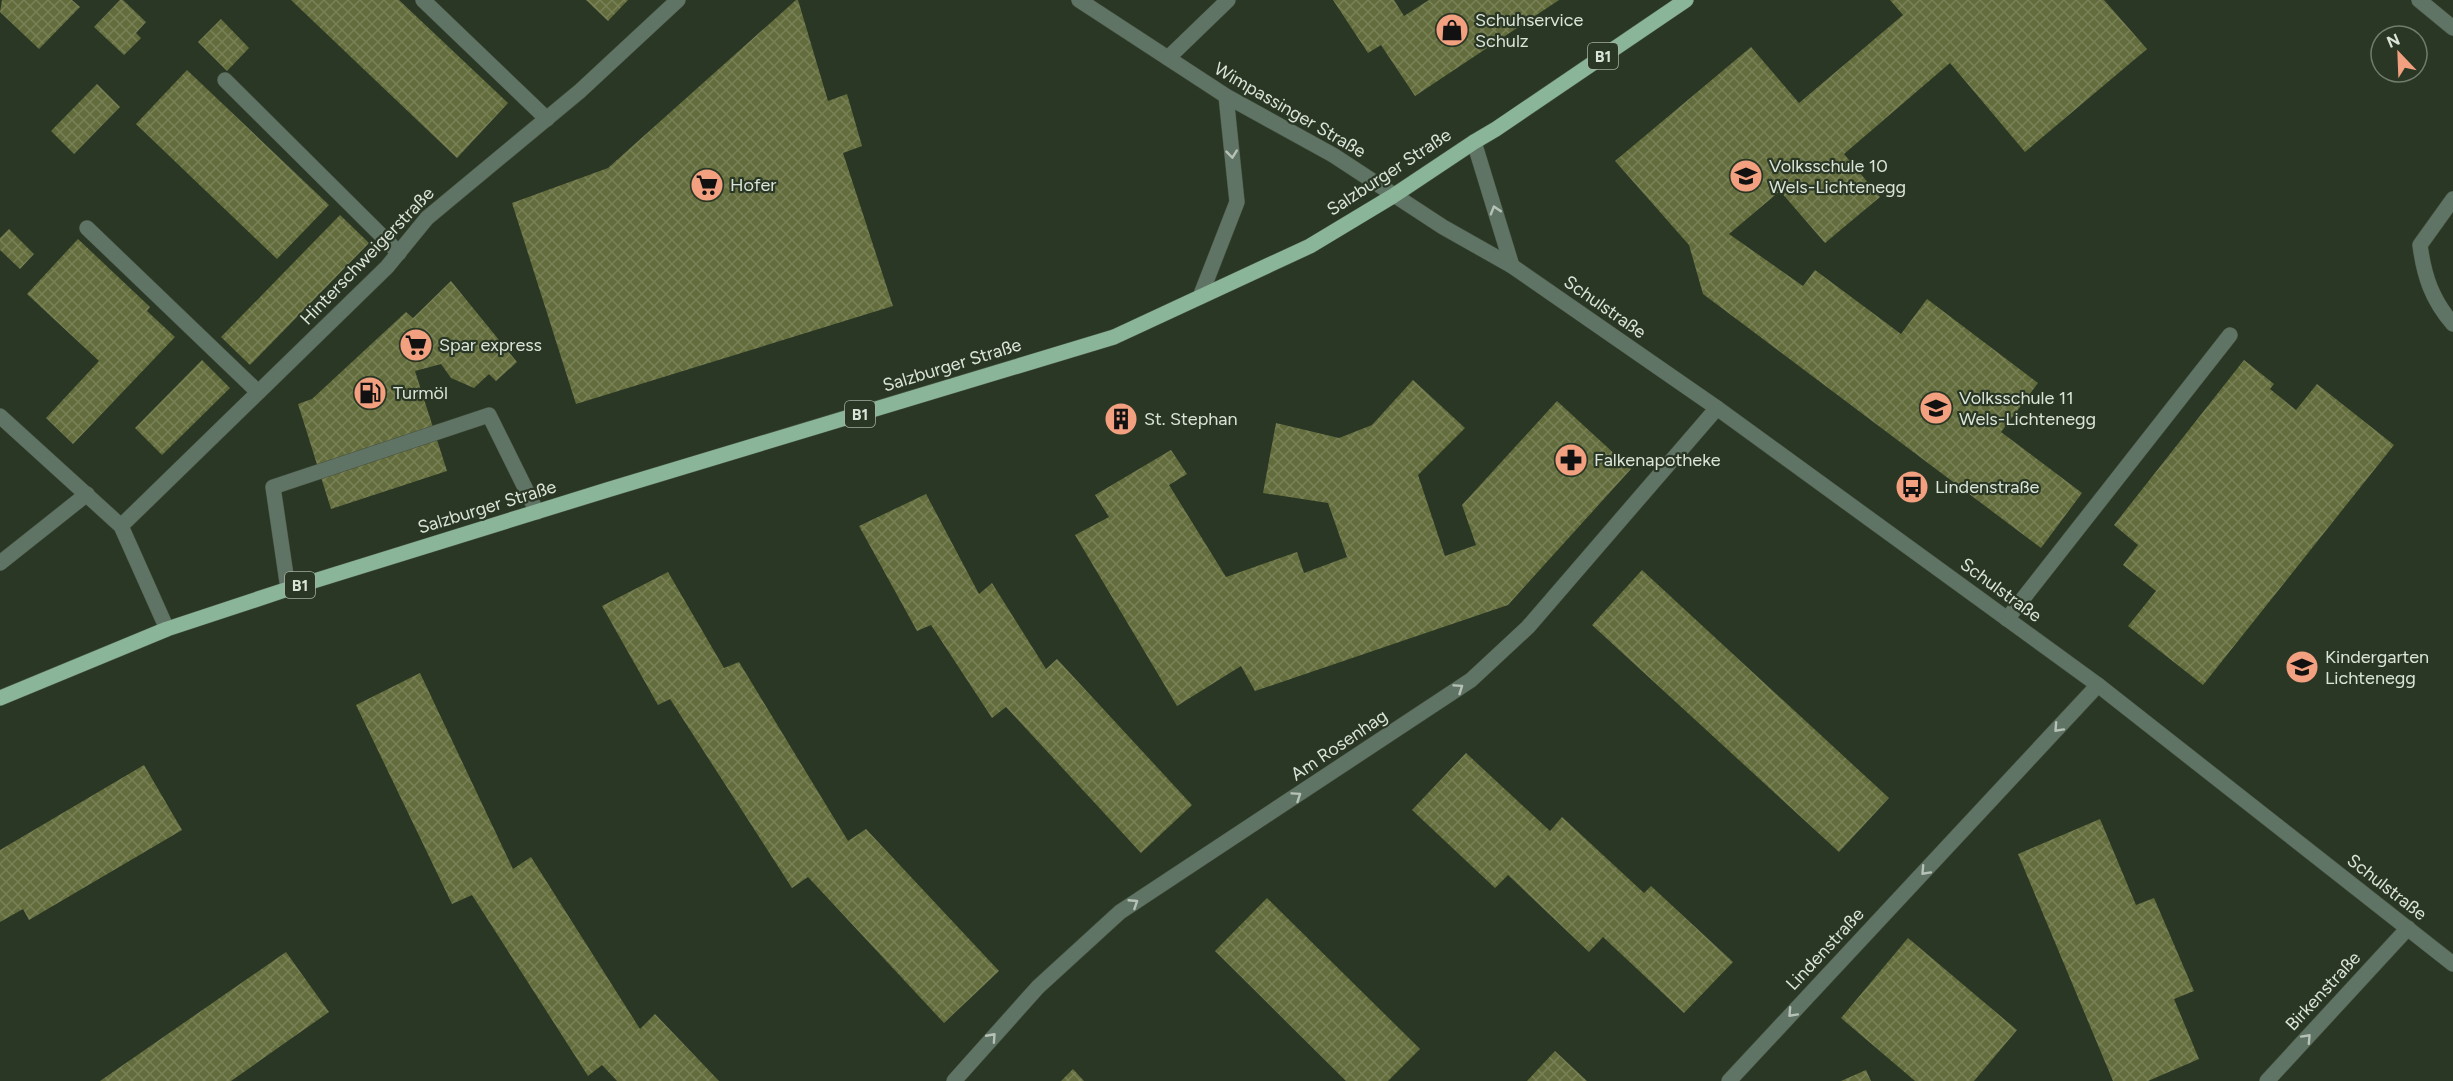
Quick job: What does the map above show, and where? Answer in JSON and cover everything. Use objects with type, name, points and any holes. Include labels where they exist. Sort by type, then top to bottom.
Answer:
[{"type":"main road","name":"Salzburger Straße","points":[[0,698],[167,628],[537,512],[1114,337],[1310,246],[1393,196],[1513,118],[1686,0]]},
{"type":"street","points":[[423,0],[546,119]]},
{"type":"street","name":"Hinterschweigerstraße","points":[[121,526],[399,253],[427,218],[580,91],[678,0]]},
{"type":"street","name":"Wimpassinger Straße","points":[[1079,0],[1226,96],[1333,155],[1393,196]]},
{"type":"street","points":[[1168,58],[1228,0]]},
{"type":"street","points":[[2419,0],[2453,28]]},
{"type":"street","points":[[225,80],[399,253]]},
{"type":"street","points":[[1200,297],[1237,202],[1226,96]]},
{"type":"street","points":[[1474,142],[1512,266]]},
{"type":"street","name":"Schulstraße","points":[[1393,196],[1512,266],[1717,408],[2098,685],[2453,964]]},
{"type":"street","points":[[2453,199],[2420,245],[2424,277],[2440,309],[2453,324]]},
{"type":"street","points":[[87,228],[258,392]]},
{"type":"street","points":[[2007,619],[2230,334]]},
{"type":"street","name":"Am Rosenhag","points":[[954,1081],[1038,987],[1120,912],[1471,680],[1528,627],[1717,408]]},
{"type":"street","points":[[288,589],[273,487],[489,415],[537,512]]},
{"type":"street","points":[[0,416],[121,526],[167,628]]},
{"type":"street","points":[[0,563],[87,494]]},
{"type":"street","name":"Lindenstraße","points":[[1729,1081],[2098,685]]},
{"type":"street","name":"Birkenstraße","points":[[2267,1081],[2408,928]]},
{"type":"building","points":[[2,0],[72,0],[80,7],[39,49],[0,12]]},
{"type":"building","points":[[120,0],[123,0],[146,22],[136,33],[141,38],[124,55],[94,27]]},
{"type":"building","points":[[291,0],[399,0],[508,103],[457,158]]},
{"type":"building","points":[[586,0],[628,0],[608,21]]},
{"type":"building","name":"Hofer","points":[[798,0],[828,101],[847,94],[862,146],[843,153],[893,306],[576,404],[512,203],[608,168]]},
{"type":"building","points":[[1333,0],[1394,0],[1404,16],[1429,0],[1559,0],[1415,96],[1381,45],[1368,53]]},
{"type":"building","name":"Volksschule 10 Wels-Lichtenegg","points":[[1890,0],[2104,0],[2147,49],[2025,152],[1950,63],[1844,154],[1880,197],[1825,243],[1780,191],[1729,234],[1803,286],[1815,270],[1901,334],[1927,299],[2038,383],[2001,432],[2082,493],[2041,548],[1703,294],[1689,245],[1615,161],[1751,47],[1799,103],[1903,15]]},
{"type":"building","points":[[221,19],[249,48],[227,71],[198,42]]},
{"type":"building","points":[[187,70],[329,205],[277,259],[136,124]]},
{"type":"building","points":[[97,84],[120,107],[74,154],[51,131]]},
{"type":"building","points":[[340,215],[369,243],[250,365],[221,337]]},
{"type":"building","points":[[9,229],[34,254],[20,269],[0,250],[0,238]]},
{"type":"building","points":[[78,239],[150,307],[147,311],[175,337],[73,444],[46,418],[99,361],[27,294]]},
{"type":"building","name":"Turmöl","points":[[451,281],[517,362],[496,381],[489,374],[474,388],[451,378],[441,364],[415,371],[447,471],[331,509],[298,404],[312,399],[406,312],[413,318]]},
{"type":"building","points":[[202,360],[230,388],[162,455],[135,428]]},
{"type":"building","points":[[2244,360],[2274,384],[2270,389],[2296,410],[2317,384],[2394,445],[2203,685],[2128,626],[2156,591],[2123,565],[2138,545],[2114,525]]},
{"type":"building","points":[[1413,380],[1465,428],[1418,475],[1445,556],[1476,545],[1462,505],[1557,401],[1631,469],[1508,605],[1255,691],[1241,666],[1177,706],[1075,535],[1109,517],[1095,495],[1171,450],[1187,474],[1169,485],[1226,577],[1297,552],[1304,573],[1347,557],[1328,503],[1263,493],[1276,423],[1339,438],[1372,425]]},
{"type":"building","name":"St. Stephan","points":[[1135,409],[1138,421],[1108,430],[1104,417]]},
{"type":"building","points":[[926,494],[979,594],[992,583],[1046,669],[1057,659],[1192,805],[1141,853],[1006,707],[992,718],[931,625],[917,631],[859,526]]},
{"type":"building","points":[[1642,570],[1889,798],[1839,852],[1592,625]]},
{"type":"building","points":[[668,572],[724,668],[739,662],[848,841],[866,829],[999,971],[944,1023],[808,877],[792,888],[670,699],[658,705],[602,606]]},
{"type":"building","points":[[420,673],[513,869],[531,857],[640,1029],[655,1014],[719,1081],[617,1081],[602,1065],[588,1076],[472,895],[452,904],[356,705]]},
{"type":"building","points":[[1466,753],[1550,831],[1562,817],[1644,893],[1651,886],[1733,962],[1684,1013],[1603,937],[1589,952],[1508,875],[1495,888],[1412,810]]},
{"type":"building","points":[[144,765],[182,830],[29,920],[23,909],[0,922],[0,850]]},
{"type":"building","points":[[2100,819],[2136,905],[2154,898],[2194,991],[2174,999],[2199,1059],[2148,1081],[2113,1081],[2018,854]]},
{"type":"building","points":[[1267,898],[1420,1049],[1388,1081],[1346,1081],[1215,951]]},
{"type":"building","points":[[1908,938],[2017,1030],[1974,1081],[1915,1081],[1841,1018]]},
{"type":"building","points":[[286,952],[329,1012],[231,1081],[100,1081]]},
{"type":"building","points":[[1555,1051],[1587,1081],[1527,1081]]},
{"type":"building","points":[[1073,1069],[1084,1081],[1061,1081]]},
{"type":"building","points":[[1866,1070],[1871,1081],[1841,1081]]},
{"type":"place","name":"Schuhservice Schulz","points":[[1452,30]]},
{"type":"place","name":"Volksschule 10 Wels-Lichtenegg","points":[[1746,176]]},
{"type":"place","name":"Hofer","points":[[707,185]]},
{"type":"place","name":"Spar express","points":[[416,345]]},
{"type":"place","name":"Turmöl","points":[[370,393]]},
{"type":"place","name":"Volksschule 11 Wels-Lichtenegg","points":[[1936,408]]},
{"type":"place","name":"St. Stephan","points":[[1121,419]]},
{"type":"place","name":"Falkenapotheke","points":[[1571,460]]},
{"type":"place","name":"Lindenstraße","points":[[1912,487]]},
{"type":"place","name":"Kindergarten Lichtenegg","points":[[2302,667]]}]
